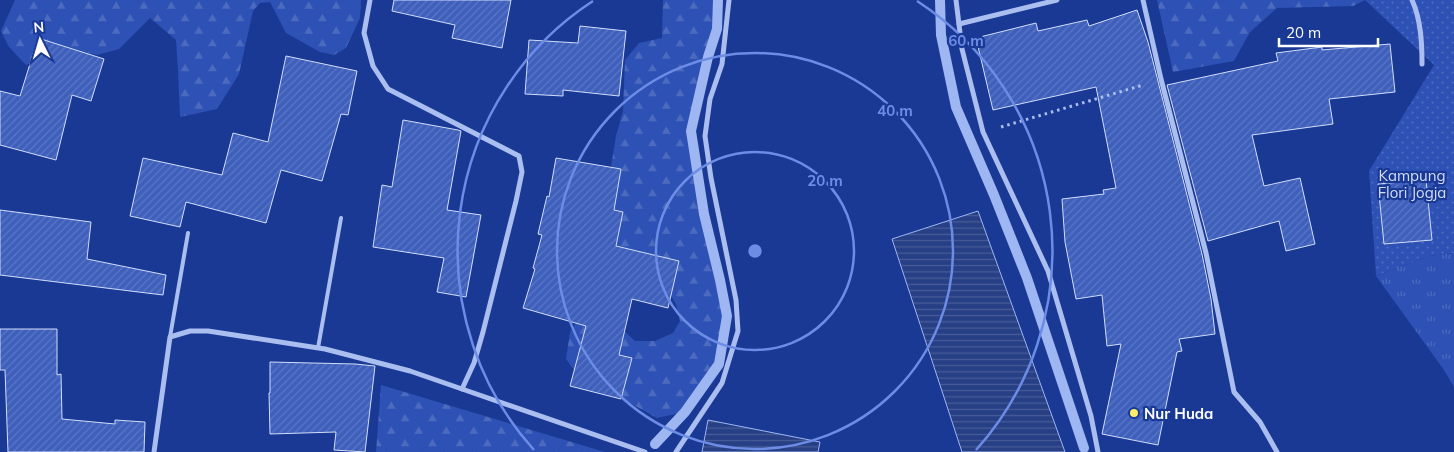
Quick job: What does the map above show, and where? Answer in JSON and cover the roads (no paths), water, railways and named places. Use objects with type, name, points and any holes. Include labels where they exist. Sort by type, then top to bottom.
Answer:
[{"type":"street","points":[[370,0],[364,34],[373,66],[388,89],[519,156],[522,172],[516,201],[483,332],[474,363],[462,390]]},
{"type":"street","points":[[676,452],[722,383],[738,331],[736,300],[711,178],[705,136],[710,99],[722,64],[729,0]]},
{"type":"street","points":[[956,0],[962,49],[983,132],[1048,271],[1091,416],[1098,452]]},
{"type":"street","points":[[959,24],[1057,0]]},
{"type":"street","points":[[1143,0],[1161,79],[1206,253],[1234,392],[1260,422],[1277,452]]},
{"type":"street","points":[[1412,0],[1422,36],[1422,64]]},
{"type":"street","points":[[154,452],[170,337],[190,331],[208,331],[318,348],[410,371],[645,452]]},
{"type":"lane","points":[[318,348],[341,218]]},
{"type":"lane","points":[[170,337],[188,233]]},
{"type":"waterway","points":[[655,444],[685,412],[719,364],[727,316],[704,214],[691,131],[708,57],[717,29],[718,0]]},
{"type":"waterway","points":[[940,0],[941,35],[956,107],[1027,278],[1084,448]]},
{"type":"place","name":"Nur Huda","points":[[1134,413]]},
{"type":"park label","name":"Kampung Flori Jogja","points":[[1412,184]]}]
